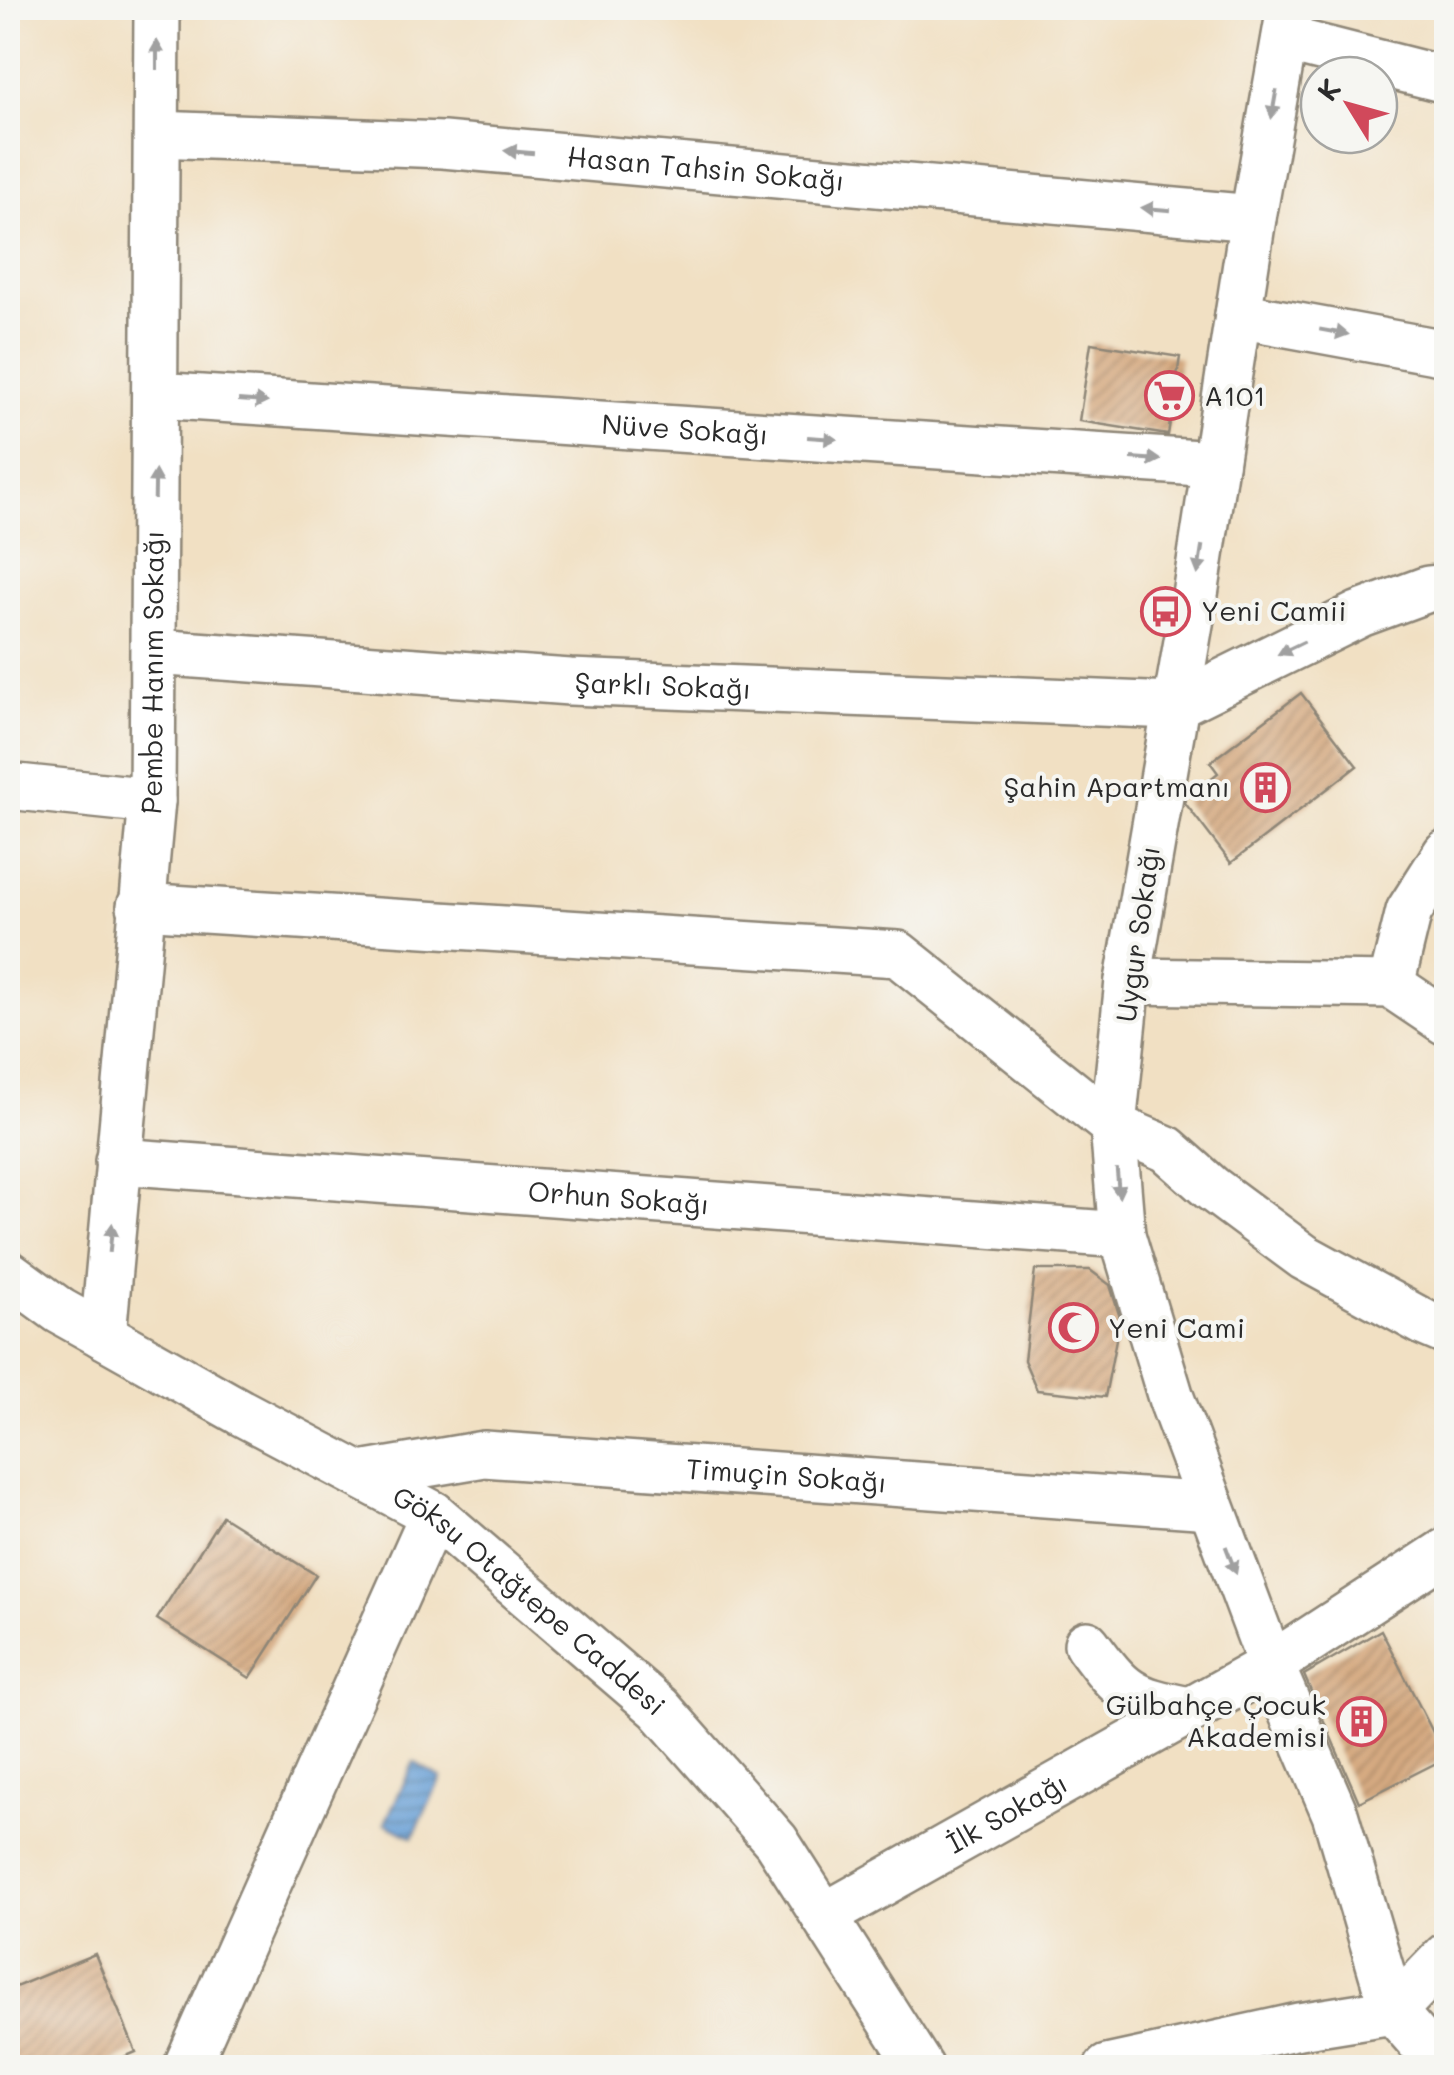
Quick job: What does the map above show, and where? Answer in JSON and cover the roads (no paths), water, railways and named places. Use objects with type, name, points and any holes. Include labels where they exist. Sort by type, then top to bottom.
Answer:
[{"type":"street","name":"Pembe Hanım Sokağı","points":[[103,1336],[152,801],[157,8]]},
{"type":"street","points":[[1288,23],[1446,80]]},
{"type":"street","name":"Uygur Sokağı","points":[[1288,23],[1128,981],[1113,1126],[1122,1235],[1171,1398],[1271,1665],[1336,1814],[1393,2011]]},
{"type":"street","name":"Hasan Tahsin Sokağı","points":[[156,134],[443,145],[1254,218]]},
{"type":"street","points":[[1238,314],[1446,353]]},
{"type":"street","name":"Nüve Sokağı","points":[[156,394],[1215,464]]},
{"type":"street","points":[[1174,706],[1360,614],[1428,589],[1446,587]]},
{"type":"street","name":"Şarklı Sokağı","points":[[154,652],[570,682],[1174,706]]},
{"type":"street","points":[[8,786],[152,801]]},
{"type":"street","points":[[1391,986],[1409,911],[1446,853]]},
{"type":"street","points":[[140,906],[898,954],[1113,1126],[1167,1149],[1211,1188],[1304,1257],[1446,1332]]},
{"type":"street","points":[[1128,981],[1391,986],[1446,1022]]},
{"type":"street","name":"Orhun Sokağı","points":[[118,1161],[1122,1235]]},
{"type":"street","name":"Göksu Otağtepe Caddesi","points":[[8,1273],[103,1336],[433,1514],[659,1708],[776,1841],[921,2068]]},
{"type":"street","name":"Timuçin Sokağı","points":[[361,1475],[484,1454],[1211,1506]]},
{"type":"street","points":[[186,2068],[433,1514]]},
{"type":"street","name":"İlk Sokağı","points":[[824,1916],[1271,1665],[1446,1551]]},
{"type":"street","points":[[1087,1644],[1110,1676],[1130,1695],[1190,1710]]},
{"type":"street","points":[[1107,2068],[1281,2029],[1393,2011],[1446,1956]]},
{"type":"street","points":[[1393,2011],[1444,2068]]},
{"type":"water","points":[[414,1762],[441,1778],[413,1837],[385,1823]]},
{"type":"place","name":"A101","points":[[1169,396]]},
{"type":"place","name":"Yeni Camii","points":[[1166,611]]},
{"type":"place","name":"Şahin Apartmanı","points":[[1265,787]]},
{"type":"place","name":"Yeni Cami","points":[[1073,1328]]},
{"type":"place","name":"Gülbahçe Çocuk Akademisi","points":[[1361,1721]]}]
